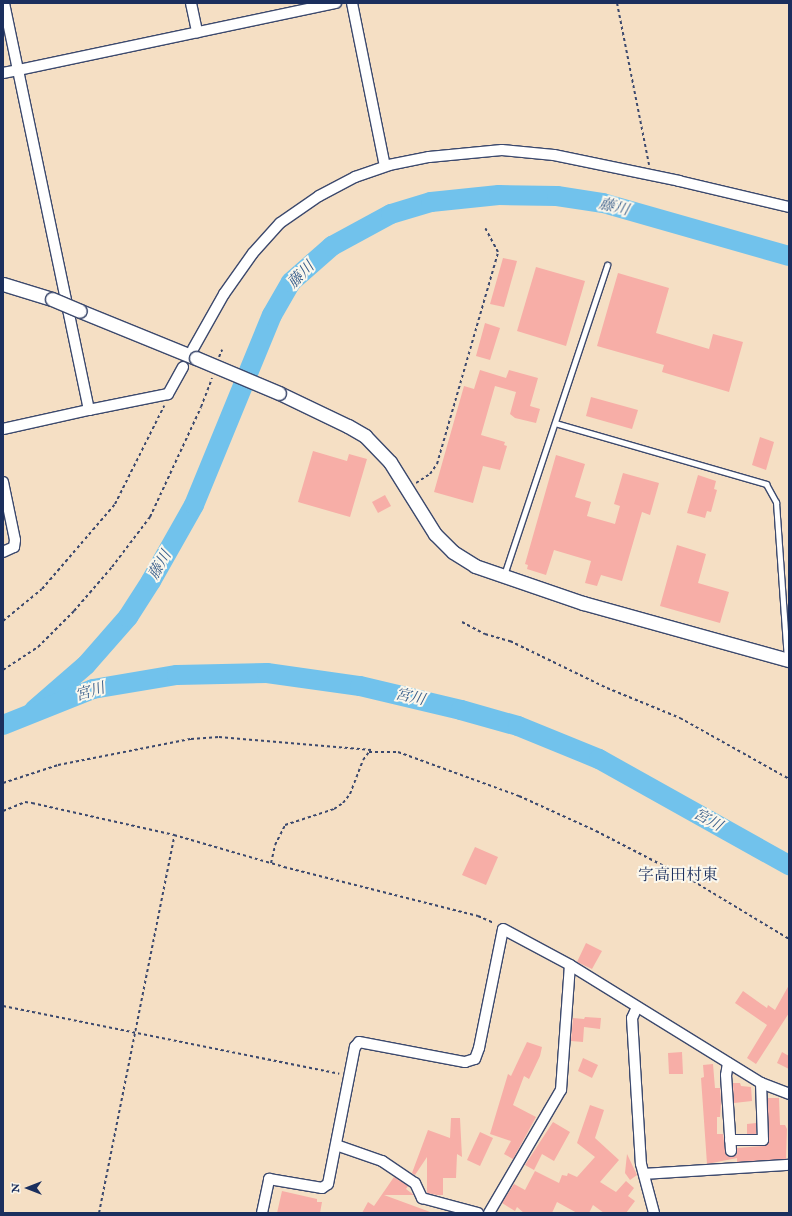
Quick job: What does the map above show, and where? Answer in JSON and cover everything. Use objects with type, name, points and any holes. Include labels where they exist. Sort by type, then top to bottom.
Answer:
[{"type":"street","points":[[4,3],[89,410]]},
{"type":"street","points":[[191,3],[197,32]]},
{"type":"street","points":[[3,73],[336,3]]},
{"type":"street","points":[[352,3],[385,166]]},
{"type":"street","points":[[195,353],[228,288],[253,253],[280,223],[325,193],[355,177],[385,166],[429,157],[502,150],[554,155],[651,175],[789,207]]},
{"type":"street","points":[[3,284],[52,299],[80,311],[195,353],[348,426],[365,436],[390,462],[435,534],[453,552],[475,566],[590,605],[788,660]]},
{"type":"street","points":[[3,429],[168,394],[183,367]]},
{"type":"street","points":[[3,482],[15,540],[14,547],[3,552]]},
{"type":"street","points":[[262,1213],[270,1179],[325,1188],[336,1145],[356,1047],[359,1042],[465,1062],[475,1059],[479,1048],[503,929],[570,965],[761,1083],[789,1094]]},
{"type":"street","points":[[489,1213],[561,1090],[570,965]]},
{"type":"street","points":[[637,1007],[632,1018],[641,1164],[654,1213]]},
{"type":"street","points":[[728,1063],[726,1075],[731,1151]]},
{"type":"street","points":[[730,1140],[763,1140],[761,1083]]},
{"type":"street","points":[[336,1145],[382,1161],[415,1183],[422,1198],[478,1213]]},
{"type":"street","points":[[644,1174],[789,1165]]},
{"type":"lane","points":[[504,576],[607,265]]},
{"type":"lane","points":[[555,422],[766,484],[776,506],[788,660]]},
{"type":"path","points":[[617,3],[651,175]]},
{"type":"path","points":[[406,488],[424,478],[437,464],[498,252],[485,228]]},
{"type":"path","points":[[217,364],[222,350]]},
{"type":"path","points":[[3,670],[38,647],[74,611],[112,568],[150,517],[201,407],[214,372]]},
{"type":"path","points":[[3,621],[42,589],[115,504],[168,394]]},
{"type":"path","points":[[462,622],[485,634],[510,641],[607,688],[680,718],[789,779]]},
{"type":"path","points":[[3,783],[58,765],[191,738],[219,737],[398,752],[519,796],[693,881],[789,939]]},
{"type":"path","points":[[271,863],[275,845],[285,825],[334,809],[342,803],[352,789],[363,760],[369,752],[374,751]]},
{"type":"path","points":[[3,811],[25,802],[32,803],[174,836],[271,863],[478,916],[503,929]]},
{"type":"path","points":[[99,1213],[174,836]]},
{"type":"path","points":[[3,1006],[134,1031],[350,1076]]},
{"type":"building","points":[[503,258],[517,261],[504,307],[490,304]]},
{"type":"building","points":[[536,267],[585,281],[566,346],[517,331]]},
{"type":"building","points":[[618,273],[669,288],[656,333],[709,349],[713,334],[743,342],[729,392],[662,372],[664,365],[597,346]]},
{"type":"building","points":[[485,323],[500,328],[490,360],[476,356]]},
{"type":"building","points":[[480,370],[506,378],[509,370],[538,378],[530,406],[540,409],[536,423],[515,418],[510,414],[516,392],[495,386],[481,435],[505,442],[504,445],[507,446],[500,470],[483,466],[473,503],[434,492],[464,386],[474,389]]},
{"type":"building","points":[[591,397],[638,410],[632,429],[586,416]]},
{"type":"building","points":[[760,437],[774,442],[766,470],[752,465]]},
{"type":"building","points":[[313,451],[347,461],[349,454],[367,459],[350,517],[298,502]]},
{"type":"building","points":[[556,455],[585,464],[575,497],[591,502],[587,516],[615,524],[620,506],[614,504],[623,473],[659,483],[650,515],[642,512],[622,581],[601,575],[597,586],[585,583],[591,561],[554,550],[546,575],[527,569],[528,565],[525,564]]},
{"type":"building","points":[[698,475],[716,481],[714,489],[717,490],[711,512],[707,511],[705,518],[687,513]]},
{"type":"building","points":[[385,495],[391,506],[378,513],[372,502]]},
{"type":"building","points":[[677,545],[706,554],[698,583],[729,592],[720,623],[660,606]]},
{"type":"building","points":[[475,847],[498,857],[486,885],[462,875]]},
{"type":"building","points":[[586,943],[602,951],[592,969],[577,962]]},
{"type":"building","points":[[789,985],[789,1013],[756,1064],[747,1058],[767,1025],[735,1003],[743,991],[767,1008],[768,1005],[775,1010]]},
{"type":"building","points":[[585,1017],[601,1018],[600,1029],[584,1027],[583,1042],[571,1041],[573,1018],[584,1019]]},
{"type":"building","points":[[527,1042],[542,1047],[540,1056],[529,1079],[524,1076],[513,1105],[536,1117],[513,1159],[504,1154],[511,1141],[490,1134],[508,1074],[511,1076]]},
{"type":"building","points":[[682,1052],[683,1074],[669,1074],[668,1053]]},
{"type":"building","points":[[782,1052],[789,1056],[789,1069],[777,1063]]},
{"type":"building","points":[[583,1058],[598,1065],[592,1078],[578,1071]]},
{"type":"building","points":[[713,1064],[715,1088],[720,1088],[721,1104],[720,1117],[717,1117],[717,1134],[723,1134],[726,1155],[732,1157],[737,1154],[737,1148],[763,1146],[768,1143],[768,1098],[779,1098],[780,1125],[785,1125],[787,1129],[786,1159],[737,1162],[737,1158],[707,1164],[701,1078],[704,1077],[703,1065]]},
{"type":"building","points":[[733,1083],[740,1083],[741,1086],[751,1087],[752,1101],[734,1103]]},
{"type":"building","points":[[590,1105],[604,1110],[595,1138],[619,1160],[600,1182],[616,1192],[626,1181],[634,1188],[628,1196],[635,1201],[626,1213],[604,1213],[593,1205],[589,1213],[577,1213],[557,1202],[552,1213],[524,1213],[517,1207],[515,1211],[502,1203],[514,1184],[525,1190],[535,1171],[559,1183],[562,1175],[567,1176],[568,1173],[577,1177],[595,1157],[577,1143]]},
{"type":"building","points":[[451,1118],[460,1118],[462,1157],[457,1154],[456,1178],[443,1178],[443,1195],[427,1193],[427,1157],[415,1175],[412,1173],[428,1130],[450,1138]]},
{"type":"building","points":[[553,1122],[570,1132],[554,1161],[542,1154],[534,1170],[525,1165]]},
{"type":"building","points":[[756,1123],[756,1134],[747,1134],[747,1124]]},
{"type":"building","points":[[480,1132],[493,1138],[480,1166],[467,1160]]},
{"type":"building","points":[[627,1154],[637,1175],[630,1180],[625,1173]]},
{"type":"building","points":[[394,1177],[408,1186],[406,1189],[414,1195],[384,1195],[433,1213],[362,1213],[368,1202],[374,1206]]},
{"type":"building","points":[[282,1191],[317,1199],[317,1202],[322,1202],[320,1213],[277,1213]]},
{"type":"waterway","name":"藤川","points":[[34,710],[86,665],[128,617],[151,581],[194,505],[272,315],[291,282],[332,246],[391,214],[431,202],[499,195],[557,196],[603,203],[789,256]]},
{"type":"waterway","name":"宮川","points":[[3,725],[93,689],[177,675],[267,673],[360,686],[461,710],[518,726],[599,759],[789,865]]},
{"type":"district","name":"字高田村東","points":[[678,876]]}]
